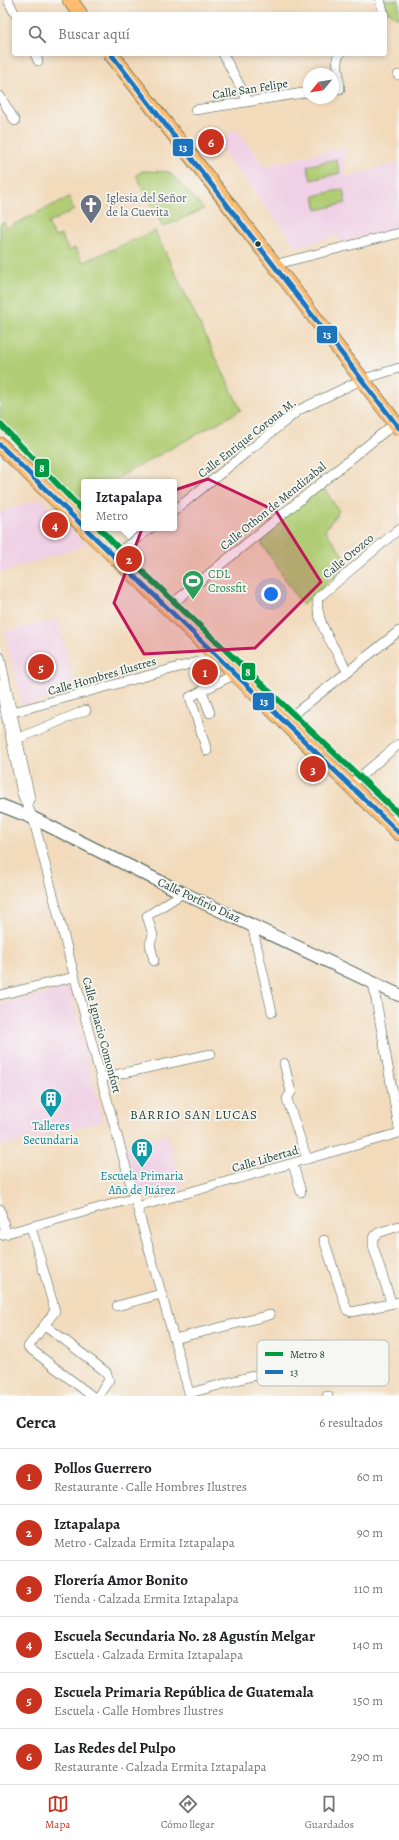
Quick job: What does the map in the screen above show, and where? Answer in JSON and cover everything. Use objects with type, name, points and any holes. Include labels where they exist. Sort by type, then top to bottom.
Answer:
[{"type":"main road","points":[[70,0],[79,12]]},
{"type":"main road","points":[[113,56],[215,187],[397,426]]},
{"type":"main road","points":[[0,445],[81,525]]},
{"type":"main road","points":[[87,531],[350,786],[393,819],[399,833]]},
{"type":"street","points":[[8,0],[14,12]]},
{"type":"street","points":[[380,0],[383,12]]},
{"type":"street","points":[[224,56],[248,101]]},
{"type":"street","points":[[338,56],[337,58],[338,68]]},
{"type":"street","name":"Calle San Felipe","points":[[195,110],[303,93]]},
{"type":"street","points":[[0,96],[15,121]]},
{"type":"street","points":[[273,265],[399,233]]},
{"type":"street","name":"Calle Enrique Corona M.","points":[[177,509],[299,410],[361,380],[399,368]]},
{"type":"street","name":"Calle Othon de Mendizabal","points":[[167,608],[397,426]]},
{"type":"street","name":"Calle Orozco","points":[[347,671],[324,628],[317,606],[318,598],[399,529]]},
{"type":"street","points":[[113,556],[147,531]]},
{"type":"street","points":[[284,722],[399,631]]},
{"type":"street","points":[[0,657],[22,794],[27,804]]},
{"type":"street","name":"Calle Hombres Ilustres","points":[[10,714],[205,660]]},
{"type":"street","points":[[207,751],[190,697],[235,674]]},
{"type":"street","points":[[0,686],[17,739],[30,798],[27,804]]},
{"type":"street","points":[[202,691],[210,713]]},
{"type":"street","points":[[17,739],[86,710]]},
{"type":"street","points":[[350,786],[399,744]]},
{"type":"street","name":"Calle Ignacio Comonfort","points":[[27,804],[33,818],[101,1078],[190,1395]]},
{"type":"street","name":"Calle Porfirio Díaz","points":[[0,805],[33,818],[183,893],[399,995]]},
{"type":"street","points":[[154,962],[150,944],[152,935],[147,916],[183,893]]},
{"type":"street","points":[[252,925],[272,1012]]},
{"type":"street","points":[[0,996],[74,977]]},
{"type":"street","points":[[374,983],[399,1128]]},
{"type":"street","points":[[101,1078],[211,1054]]},
{"type":"street","points":[[284,1063],[291,1092],[288,1099],[307,1159]]},
{"type":"street","name":"Calle Libertad","points":[[3,1234],[31,1226],[293,1164],[399,1134]]},
{"type":"street","points":[[293,1164],[301,1192]]},
{"type":"street","points":[[0,1209],[3,1234]]},
{"type":"street","points":[[31,1226],[55,1311],[28,1347],[92,1396]]},
{"type":"street","points":[[324,1240],[347,1310],[352,1312],[395,1302],[373,1246],[373,1238],[378,1233],[399,1226]]},
{"type":"street","points":[[117,1306],[161,1294]]},
{"type":"street","points":[[174,1338],[270,1315]]},
{"type":"street","points":[[45,1325],[106,1372],[109,1380],[98,1396]]},
{"type":"street","points":[[190,1395],[257,1376]]},
{"type":"highlighted area","points":[[208,479],[276,511],[321,582],[255,648],[144,654],[114,603],[154,497]]},
{"type":"shaded area","points":[[236,129],[264,166],[345,147],[345,177],[399,162],[399,228],[340,243],[338,236],[296,247],[217,143]]},
{"type":"shaded area","points":[[41,498],[86,545],[0,573],[0,512]]},
{"type":"shaded area","points":[[58,619],[76,692],[22,705],[4,632]]},
{"type":"shaded area","points":[[70,988],[103,1121],[0,1147],[0,1004]]},
{"type":"shaded area","name":"Escuela Primaria Año de Juárez","points":[[167,1135],[183,1189],[140,1201],[124,1145]]},
{"type":"green space","points":[[383,0],[399,0],[399,19],[386,10]]},
{"type":"green space","points":[[336,159],[340,173],[311,180],[307,166]]},
{"type":"green space","points":[[143,171],[169,172],[204,209],[163,227],[136,175]]},
{"type":"green space","points":[[343,189],[346,203],[317,210],[314,196]]},
{"type":"green space","points":[[69,197],[74,210],[48,223],[55,237],[61,235],[69,251],[75,248],[83,262],[155,231],[241,410],[115,479],[81,479],[81,500],[0,419],[0,224],[4,222],[7,228]]},
{"type":"green space","points":[[321,484],[339,511],[325,530],[349,564],[302,605],[258,538]]},
{"type":"metro line","name":"8","points":[[0,424],[81,509]]},
{"type":"metro line","name":"8","points":[[102,531],[129,559],[399,814]]},
{"type":"transit line","name":"13","points":[[113,56],[399,428]]},
{"type":"transit line","name":"13","points":[[0,445],[81,524]]},
{"type":"transit line","name":"13","points":[[88,531],[399,833]]},
{"type":"place","name":"Las Redes del Pulpo","points":[[211,142]]},
{"type":"place","name":"Iglesia del Señor de la Cuevita","points":[[91,224]]},
{"type":"place","name":"Escuela Secundaria No. 28 Agustín Melgar","points":[[55,525]]},
{"type":"place","name":"Iztapalapa","points":[[129,559]]},
{"type":"place","name":"CDL Crossfit","points":[[193,600]]},
{"type":"place","name":"Escuela Primaria República de Guatemala","points":[[41,667]]},
{"type":"place","name":"Pollos Guerrero","points":[[205,672]]},
{"type":"place","name":"Florería Amor Bonito","points":[[313,769]]},
{"type":"place","name":"Talleres Secundaria","points":[[51,1118]]},
{"type":"place","name":"Escuela Primaria Año de Juárez","points":[[142,1168]]},
{"type":"district","name":"BARRIO SAN LUCAS","points":[[194,1114]]}]
